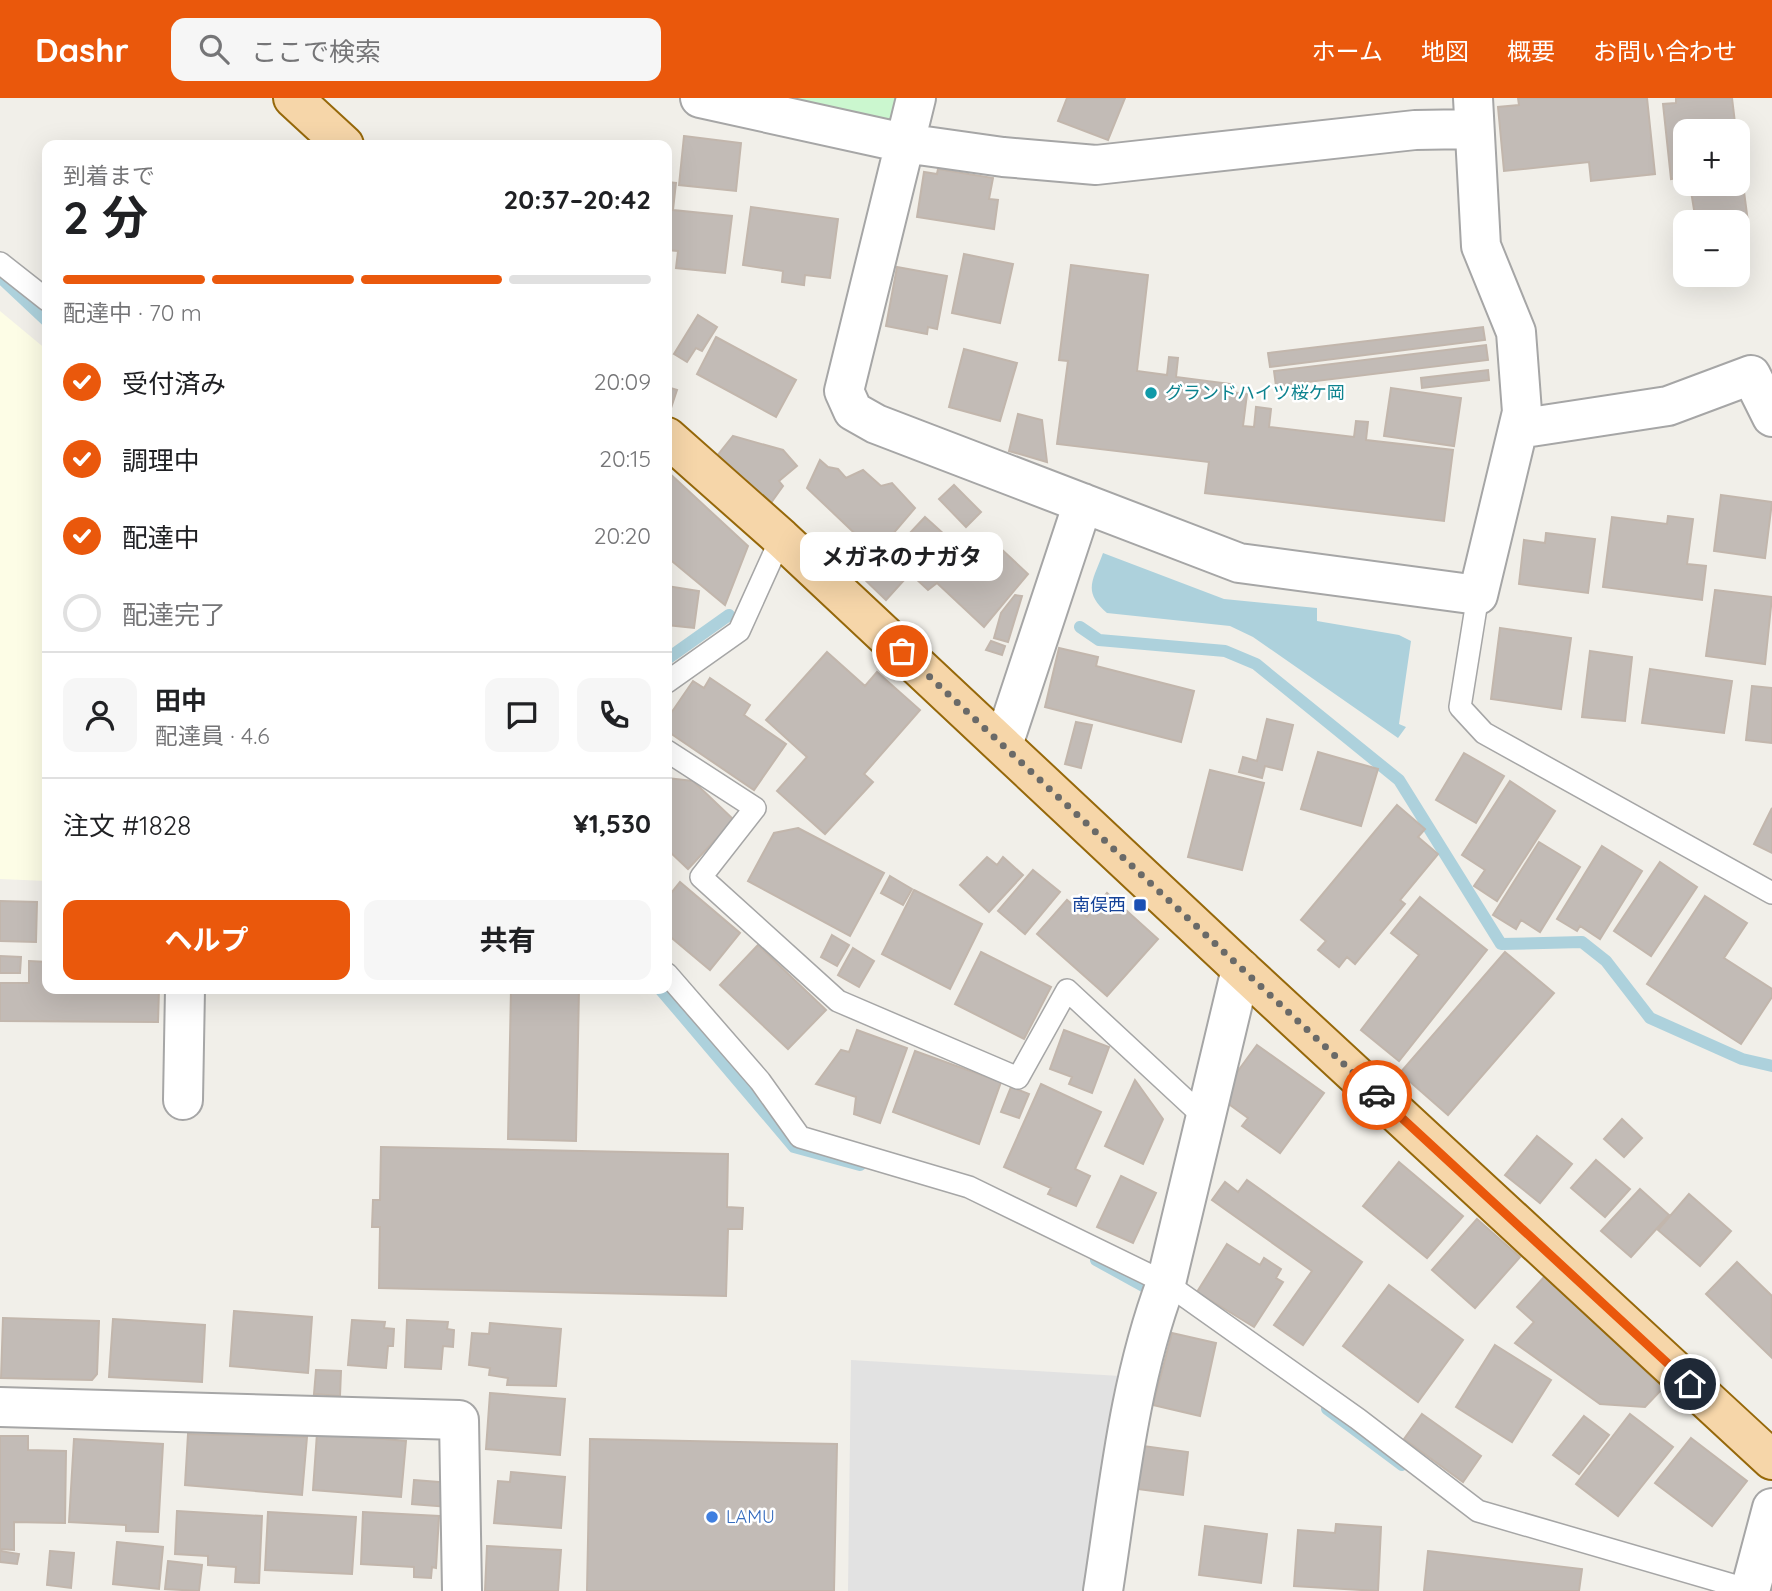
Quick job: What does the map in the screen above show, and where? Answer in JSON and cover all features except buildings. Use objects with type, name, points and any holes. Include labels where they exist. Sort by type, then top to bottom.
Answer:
[{"type":"main road","points":[[293,98],[339,140]]},
{"type":"main road","points":[[672,441],[781,538],[1241,970],[1772,1460]]},
{"type":"street","points":[[700,98],[904,143],[1003,157],[1096,165],[1415,130],[1473,114],[1481,246],[1516,332],[1522,412],[1478,596],[1239,563],[876,424],[853,411],[844,391],[904,143],[916,98]]},
{"type":"street","points":[[1518,429],[1668,406],[1751,375],[1772,417]]},
{"type":"street","points":[[1003,746],[1083,503]]},
{"type":"street","points":[[1103,1591],[1134,1387],[1151,1324],[1166,1283],[1241,970]]},
{"type":"street","points":[[183,1100],[186,994]]},
{"type":"street","points":[[0,1407],[459,1420],[462,1591]]},
{"type":"street","points":[[1750,1590],[1772,1508]]},
{"type":"lane","points":[[0,263],[42,296]]},
{"type":"lane","points":[[672,678],[739,631],[781,538]]},
{"type":"lane","points":[[1478,596],[1460,707],[1484,733],[1772,893]]},
{"type":"lane","points":[[672,754],[755,808],[701,877],[838,1001],[1018,1078],[1067,990],[1205,1118]]},
{"type":"lane","points":[[672,980],[760,1081],[800,1137],[970,1187],[1166,1283],[1358,1419],[1478,1511],[1750,1590]]},
{"type":"shaded area","points":[[0,311],[42,346],[42,881],[0,879]]},
{"type":"shaded area","points":[[851,1360],[1120,1376],[1088,1591],[848,1591]]},
{"type":"green space","points":[[763,98],[896,98],[889,125]]},
{"type":"water","points":[[1103,553],[1224,599],[1317,608],[1317,621],[1399,635],[1411,641],[1399,724],[1406,727],[1398,738],[1253,637],[1230,626],[1107,613],[1092,592],[1093,578]]},
{"type":"waterway","points":[[0,277],[42,316]]},
{"type":"waterway","points":[[672,655],[729,615]]},
{"type":"waterway","points":[[1080,627],[1099,640],[1225,651],[1256,664],[1399,780],[1501,944],[1582,942],[1606,961],[1650,1018],[1742,1059],[1772,1066]]},
{"type":"waterway","points":[[664,994],[794,1147],[860,1165]]},
{"type":"waterway","points":[[1096,1260],[1145,1287]]},
{"type":"waterway","points":[[1327,1409],[1402,1465]]},
{"type":"way so far","points":[[902,651],[1377,1095]]},
{"type":"place","name":"グランドハイツ桜ケ岡","points":[[1151,393]]},
{"type":"place","name":"メガネのナガタ","points":[[902,651]]},
{"type":"place","name":"南俣西","points":[[1140,905]]},
{"type":"place","name":"LAMU","points":[[712,1517]]},
{"type":"route","points":[[1377,1095],[1690,1384]]}]
